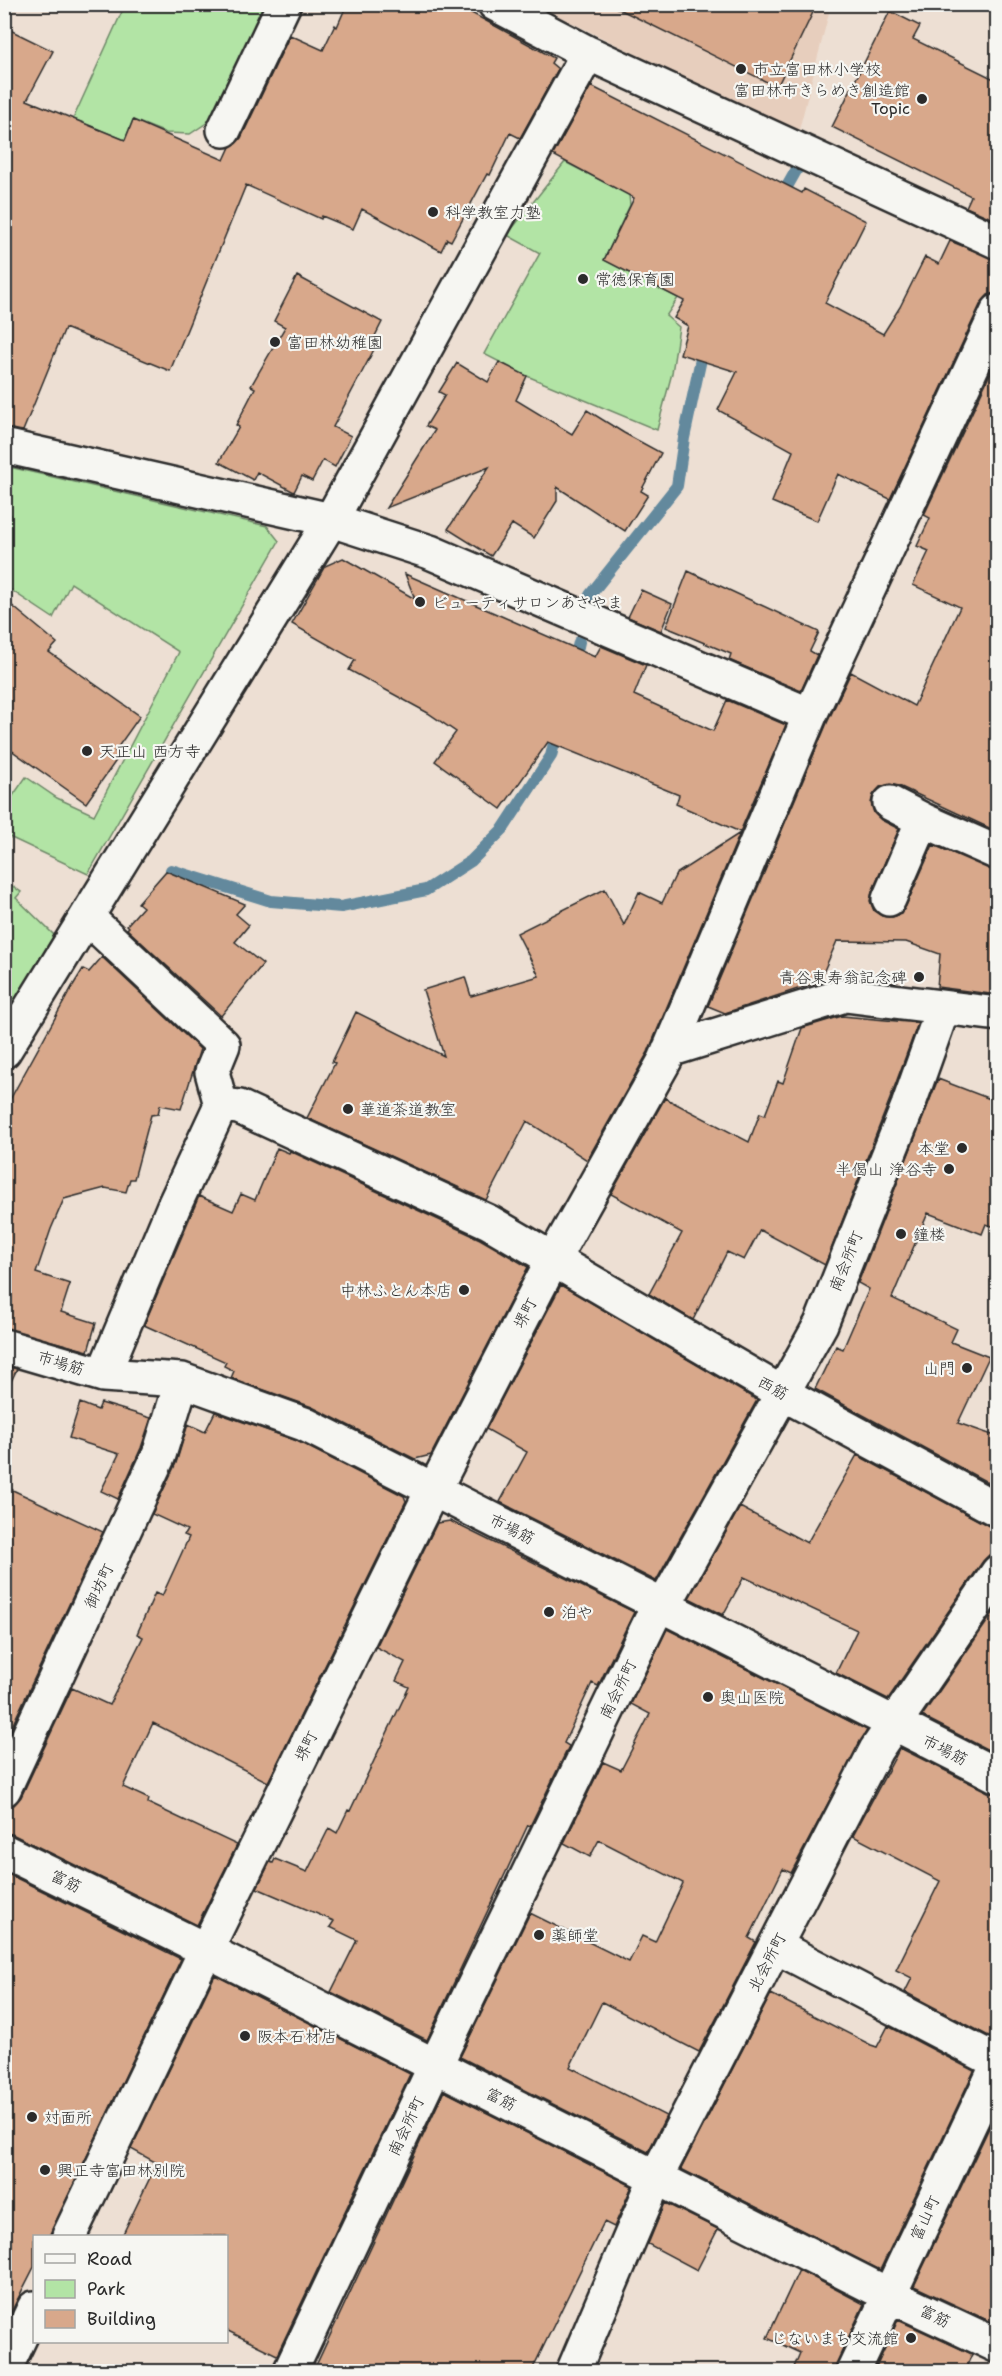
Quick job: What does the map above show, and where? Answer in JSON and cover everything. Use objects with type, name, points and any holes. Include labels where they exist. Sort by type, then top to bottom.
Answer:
[{"type":"street","points":[[224,130],[284,4]]},
{"type":"street","points":[[495,4],[588,53],[998,242]]},
{"type":"street","points":[[4,1051],[331,520],[588,53]]},
{"type":"street","name":"堺町","points":[[69,2235],[206,1950],[428,1499],[435,1490],[552,1261],[669,1050],[810,715],[998,311]]},
{"type":"street","points":[[4,446],[331,520],[430,552],[810,715]]},
{"type":"street","points":[[890,803],[998,853]]},
{"type":"street","points":[[889,899],[923,820]]},
{"type":"street","points":[[87,916],[223,1045],[212,1072],[221,1105],[173,1208],[103,1375]]},
{"type":"street","points":[[669,1050],[845,995],[998,1014]]},
{"type":"street","name":"南会所町","points":[[290,2372],[656,1610],[673,1589],[822,1324],[908,1106],[943,1008]]},
{"type":"street","name":"西筋","points":[[221,1105],[239,1107],[489,1222],[552,1261],[782,1393],[998,1510]]},
{"type":"street","name":"市場筋","points":[[4,1346],[103,1375],[182,1380],[304,1424],[998,1776]]},
{"type":"street","name":"御坊町","points":[[4,1789],[159,1455],[182,1380]]},
{"type":"street","name":"北会所町","points":[[573,2372],[656,2176],[876,1750],[998,1572]]},
{"type":"street","name":"富筋","points":[[4,1851],[206,1950],[890,2295],[998,2346]]},
{"type":"street","points":[[775,1946],[998,2063]]},
{"type":"street","name":"富山町","points":[[853,2372],[998,2063]]},
{"type":"street","points":[[4,2371],[33,2310]]},
{"type":"shaded area","name":"市立富田林小学校","points":[[536,5],[831,5],[798,134]]},
{"type":"green space","points":[[125,5],[267,5],[214,118],[190,134],[166,133],[133,120],[125,140],[73,119]]},
{"type":"green space","name":"常徳保育園","points":[[565,162],[629,195],[630,205],[604,260],[678,298],[666,316],[679,327],[672,373],[657,430],[527,376],[484,354],[540,253],[507,235]]},
{"type":"green space","points":[[5,466],[267,526],[279,541],[88,874],[5,835],[5,807],[26,777],[57,798],[94,815],[179,652],[71,583],[53,618],[5,586],[5,534],[11,515],[5,512]]},
{"type":"green space","points":[[5,881],[21,892],[16,898],[54,935],[5,1019]]},
{"type":"building","points":[[347,4],[455,4],[554,58],[551,63],[558,69],[520,138],[510,133],[490,175],[487,174],[451,241],[447,239],[441,251],[362,209],[353,229],[322,216],[321,219],[246,185],[170,371],[65,328],[23,431],[4,428],[4,27],[53,51],[27,100],[125,140],[133,120],[224,160],[230,147],[241,138],[290,35],[323,50]]},
{"type":"building","points":[[609,4],[817,4],[777,87]]},
{"type":"building","name":"富田林市きらめき創造館 Topic","points":[[890,11],[920,26],[913,39],[998,81],[998,221],[966,207],[971,196],[832,127]]},
{"type":"building","points":[[591,86],[802,193],[804,189],[866,221],[825,303],[883,334],[900,307],[925,257],[939,264],[950,241],[998,260],[998,292],[988,295],[981,303],[890,499],[838,474],[817,521],[772,502],[793,451],[718,410],[737,372],[680,354],[688,326],[674,318],[684,301],[604,260],[634,198],[553,155]]},
{"type":"building","points":[[297,276],[382,322],[373,340],[378,342],[333,427],[351,436],[335,467],[323,460],[312,481],[302,476],[294,492],[257,472],[253,480],[219,462],[239,427],[236,425],[255,388],[251,386],[285,327],[274,321]]},
{"type":"building","points":[[998,357],[998,832],[899,786],[890,784],[880,787],[873,795],[871,803],[874,813],[881,820],[899,829],[870,901],[874,911],[882,916],[892,917],[901,914],[933,845],[998,871],[998,995],[937,987],[940,954],[906,942],[837,941],[819,982],[725,1013],[708,1006],[827,723],[851,672],[914,706],[960,607],[913,585],[929,551],[917,546],[930,518],[924,515]]},
{"type":"building","points":[[499,362],[527,376],[516,400],[572,434],[587,410],[661,453],[641,491],[648,495],[625,531],[557,487],[557,501],[534,538],[512,524],[491,556],[448,529],[489,467],[386,508],[435,430],[426,426],[445,395],[439,392],[457,363],[488,382]]},
{"type":"building","points":[[343,558],[415,599],[405,574],[595,657],[601,646],[646,665],[634,695],[713,731],[727,700],[786,725],[740,832],[676,804],[679,795],[548,742],[501,809],[435,761],[456,732],[428,713],[349,670],[355,660],[292,624],[325,566]]},
{"type":"building","points":[[688,571],[819,632],[810,651],[817,655],[801,691],[729,660],[731,654],[666,627]]},
{"type":"building","points":[[641,590],[672,604],[661,631],[628,617]]},
{"type":"building","points":[[4,599],[57,643],[49,652],[140,716],[115,751],[120,755],[86,803],[4,745]]},
{"type":"building","points":[[740,833],[648,1052],[587,1160],[527,1121],[486,1200],[307,1118],[335,1063],[332,1062],[356,1012],[444,1056],[423,990],[465,977],[471,996],[539,976],[517,933],[605,889],[624,925],[639,892],[662,903],[676,874]]},
{"type":"building","points":[[166,871],[245,904],[236,914],[249,925],[235,942],[263,964],[221,1016],[127,929],[129,927],[127,925],[143,907],[138,903]]},
{"type":"building","points":[[102,957],[200,1049],[181,1109],[160,1105],[158,1114],[151,1115],[134,1179],[130,1179],[126,1192],[105,1188],[64,1199],[51,1229],[36,1273],[70,1284],[61,1312],[96,1323],[88,1351],[4,1328],[4,1129],[11,1109],[7,1105],[72,987],[83,969],[89,972]]},
{"type":"building","points":[[842,1016],[918,1023],[825,1265],[760,1230],[744,1260],[727,1252],[693,1320],[649,1294],[682,1233],[611,1194],[665,1098],[749,1142],[760,1113],[765,1115],[778,1081],[783,1083],[802,1028]]},
{"type":"building","points":[[938,1079],[998,1102],[998,1228],[986,1224],[982,1234],[928,1213],[892,1298],[957,1329],[951,1342],[989,1357],[958,1423],[998,1437],[998,1488],[815,1389],[836,1346],[843,1349],[869,1289],[858,1283]]},
{"type":"building","points":[[277,1148],[289,1153],[290,1151],[480,1239],[528,1267],[431,1455],[415,1459],[312,1407],[231,1378],[234,1371],[224,1366],[226,1362],[144,1325],[199,1196],[233,1211],[241,1194],[255,1200]]},
{"type":"building","points":[[561,1285],[757,1400],[656,1581],[500,1502],[527,1452],[486,1429]]},
{"type":"building","points":[[4,1366],[17,1369],[4,1396]]},
{"type":"building","points":[[80,1403],[98,1410],[101,1403],[151,1418],[141,1448],[118,1499],[101,1491],[119,1454],[69,1438]]},
{"type":"building","points":[[215,1412],[297,1441],[404,1496],[406,1501],[268,1782],[153,1723],[123,1787],[149,1799],[148,1803],[237,1845],[197,1925],[12,1834],[4,1833],[4,1808],[14,1805],[21,1797],[72,1688],[109,1705],[143,1637],[137,1634],[155,1593],[162,1596],[189,1537],[184,1535],[187,1530],[152,1514],[176,1463],[188,1424],[205,1432]]},
{"type":"building","points":[[857,1455],[998,1529],[998,1554],[989,1555],[983,1561],[888,1699],[836,1673],[857,1630],[744,1577],[723,1615],[689,1598],[740,1507],[807,1543]]},
{"type":"building","points":[[4,1486],[103,1532],[4,1743]]},
{"type":"building","points":[[450,1521],[634,1612],[598,1686],[592,1683],[564,1743],[569,1746],[530,1826],[528,1825],[427,2040],[331,1992],[357,1940],[330,1927],[334,1921],[257,1888],[270,1862],[273,1863],[275,1859],[307,1872],[329,1828],[337,1833],[348,1810],[350,1811],[409,1687],[396,1681],[405,1662],[376,1647],[437,1523]]},
{"type":"building","points":[[998,1606],[998,1755],[922,1716]]},
{"type":"building","points":[[667,1629],[867,1730],[791,1873],[783,1869],[749,1938],[756,1942],[699,2052],[602,2002],[570,2067],[666,2116],[648,2152],[460,2057],[530,1913],[629,1962],[642,1936],[655,1942],[683,1883],[599,1840],[590,1857],[564,1843],[603,1762],[621,1770],[650,1714],[631,1704]]},
{"type":"building","points":[[900,1748],[990,1793],[998,1794],[998,2041],[905,1992],[912,1978],[896,1970],[940,1881],[853,1836]]},
{"type":"building","points":[[4,1872],[181,1959],[49,2235],[33,2235],[33,2269],[4,2326]]},
{"type":"building","points":[[215,1975],[410,2074],[277,2355],[228,2331],[228,2235],[122,2235],[157,2163],[131,2149]]},
{"type":"building","points":[[771,1994],[871,2045],[877,2047],[888,2026],[974,2071],[880,2270],[681,2169]]},
{"type":"building","points":[[444,2091],[632,2186],[614,2227],[604,2222],[531,2372],[313,2372]]},
{"type":"building","points":[[998,2109],[998,2325],[914,2286]]},
{"type":"building","points":[[665,2203],[718,2229],[697,2270],[648,2244]]},
{"type":"building","points":[[799,2270],[864,2304],[836,2364],[835,2372],[792,2372],[800,2353],[767,2338]]},
{"type":"building","name":"じないまち交流館","points":[[898,2320],[972,2354],[964,2372],[874,2372]]},
{"type":"waterway","points":[[780,199],[797,169]]},
{"type":"waterway","points":[[590,595],[677,486],[684,438],[704,345]]},
{"type":"waterway","points":[[574,664],[579,642]]},
{"type":"waterway","points":[[171,870],[271,901],[341,907],[426,890],[471,861],[503,829],[551,756],[557,731]]},
{"type":"place","name":"市立富田林小学校","points":[[741,69]]},
{"type":"place","name":"富田林市きらめき創造館 Topic","points":[[922,99]]},
{"type":"place","name":"科学教室力塾","points":[[433,212]]},
{"type":"place","name":"常徳保育園","points":[[583,279]]},
{"type":"place","name":"富田林幼稚園","points":[[275,342]]},
{"type":"place","name":"ビューティサロンあさやま","points":[[420,602]]},
{"type":"place","name":"天正山 西方寺","points":[[87,751]]},
{"type":"place","name":"青谷東寿翁記念碑","points":[[919,977]]},
{"type":"place","name":"華道茶道教室","points":[[348,1109]]},
{"type":"place","name":"本堂","points":[[962,1148]]},
{"type":"place","name":"半偈山 浄谷寺","points":[[949,1169]]},
{"type":"place","name":"鐘楼","points":[[901,1234]]},
{"type":"place","name":"中林ふとん本店","points":[[464,1290]]},
{"type":"place","name":"山門","points":[[967,1368]]},
{"type":"place","name":"泊や","points":[[549,1612]]},
{"type":"place","name":"奥山医院","points":[[708,1697]]},
{"type":"place","name":"薬師堂","points":[[539,1935]]},
{"type":"place","name":"阪本石材店","points":[[245,2036]]},
{"type":"place","name":"対面所","points":[[32,2117]]},
{"type":"place","name":"興正寺富田林別院","points":[[45,2170]]},
{"type":"place","name":"じないまち交流館","points":[[911,2338]]}]
